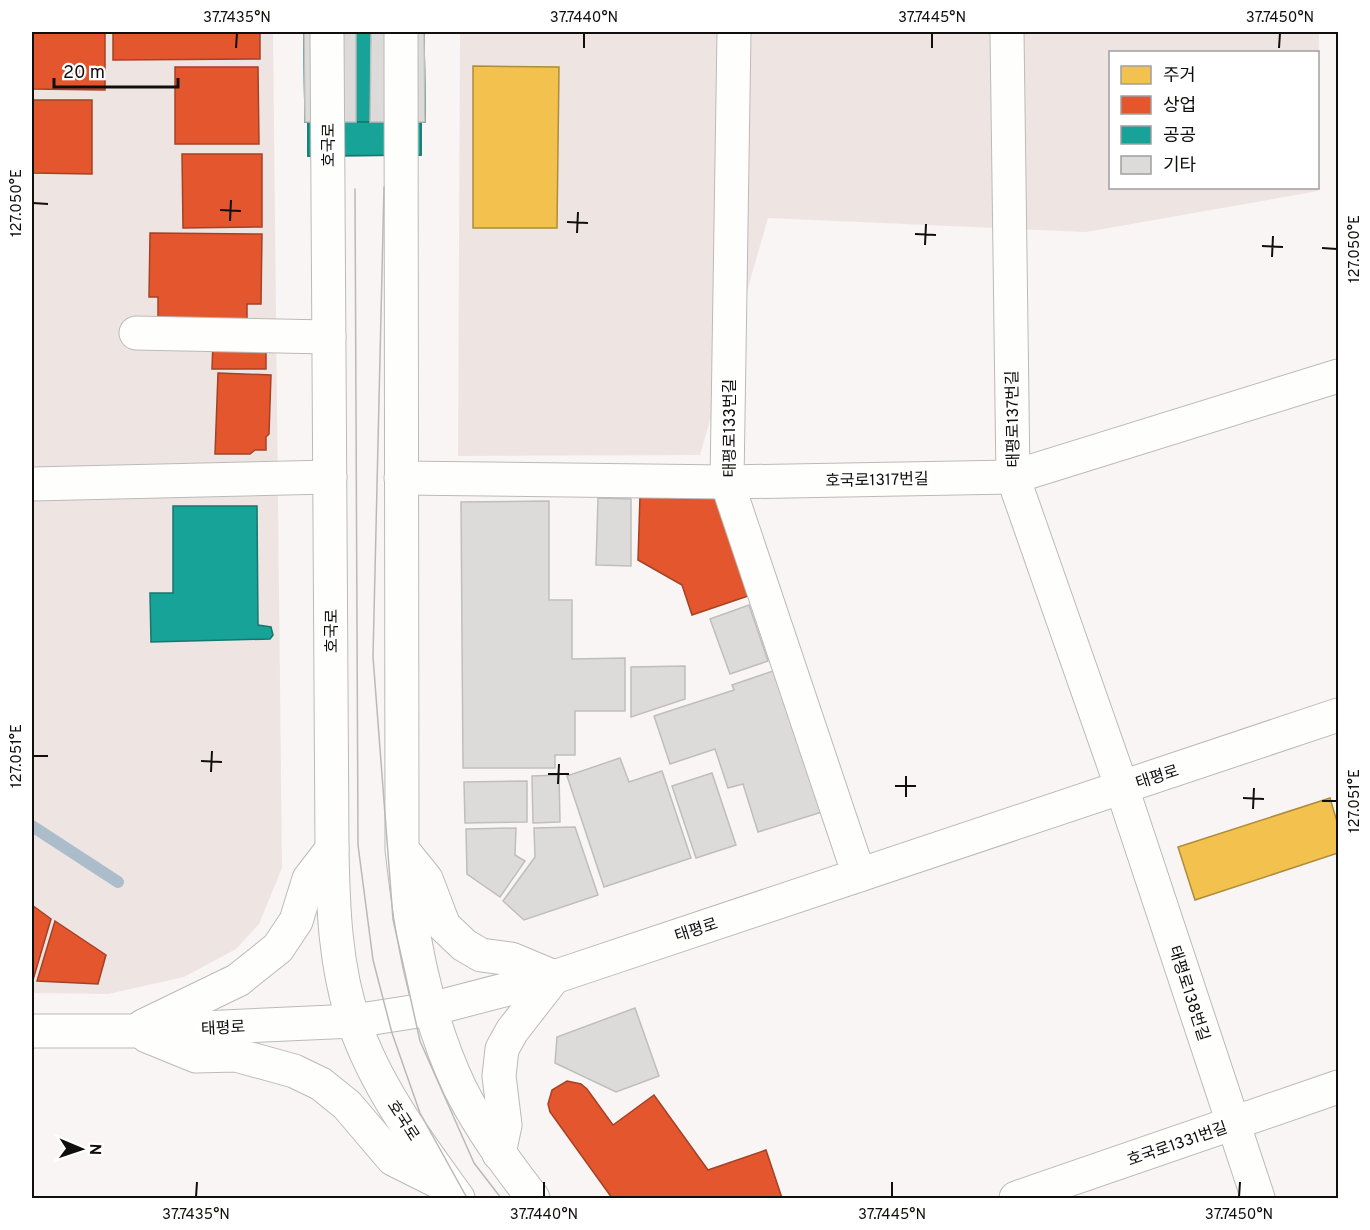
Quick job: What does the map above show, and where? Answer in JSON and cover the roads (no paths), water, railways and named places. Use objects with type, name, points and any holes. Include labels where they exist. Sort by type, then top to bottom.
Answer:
[{"type":"street","name":"호국로","points":[[327,32],[332,849],[340,961],[354,1022],[380,1080],[400,1118],[455,1193]]},
{"type":"street","points":[[401,32],[402,849],[418,965],[431,1009],[461,1089],[499,1154],[533,1198]]},
{"type":"street","name":"태평로133번길","points":[[734,32],[727,482],[859,875]]},
{"type":"street","name":"태평로137번길","points":[[1007,32],[1013,477],[1122,788]]},
{"type":"street","points":[[136,333],[329,337]]},
{"type":"street","name":"호국로1317번길","points":[[401,478],[727,482],[1013,477],[1338,376]]},
{"type":"street","points":[[32,484],[330,477]]},
{"type":"street","name":"태평로","points":[[32,1031],[134,1031],[354,1022],[431,1009],[554,976],[1338,716]]},
{"type":"street","name":"태평로138번길","points":[[1122,788],[1258,1198]]},
{"type":"street","points":[[134,1031],[238,980],[278,948],[296,921],[309,879],[332,849]]},
{"type":"street","points":[[402,849],[426,879],[444,926],[464,945],[481,955],[511,959],[554,976],[512,1031],[502,1049],[499,1076],[505,1125],[499,1154]]},
{"type":"street","points":[[134,1031],[196,1056],[236,1055],[294,1071],[321,1084],[347,1105],[393,1159],[455,1193]]},
{"type":"street","name":"호국로1331번길","points":[[1016,1198],[1338,1087]]},
{"type":"waterway","points":[[32,826],[118,882]]},
{"type":"tram line","points":[[384,187],[373,657],[393,919],[420,1041],[474,1163],[501,1198]]},
{"type":"tram line","points":[[355,189],[358,845],[373,960],[392,1033],[420,1113],[467,1198]]}]
